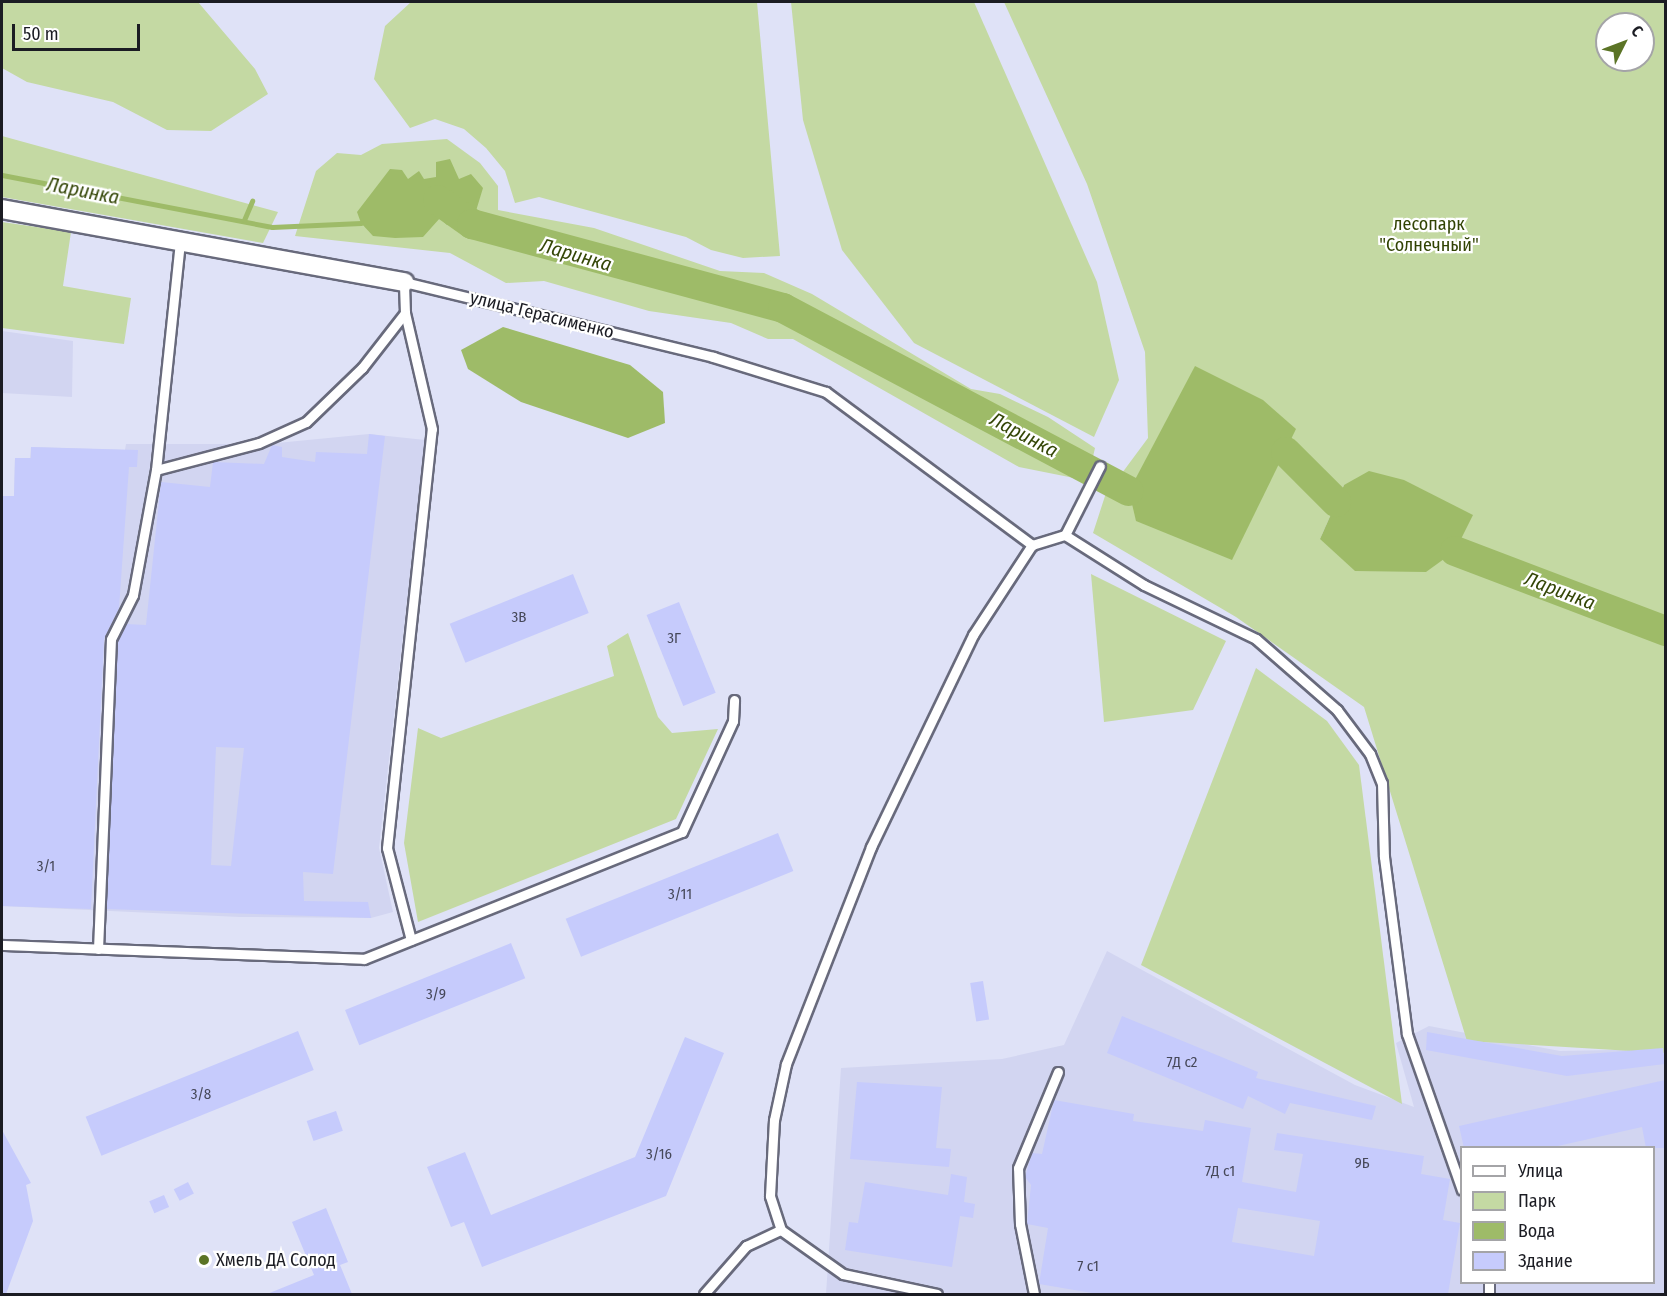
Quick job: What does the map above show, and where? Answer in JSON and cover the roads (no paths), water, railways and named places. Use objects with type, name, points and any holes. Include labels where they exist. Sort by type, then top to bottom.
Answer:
[{"type":"street","name":"улица Герасименко","points":[[2,209],[404,282]]},
{"type":"lane","points":[[98,949],[111,639],[133,595],[156,470],[180,241]]},
{"type":"lane","points":[[404,282],[405,313],[432,429],[387,848],[411,940]]},
{"type":"lane","name":"улица Герасименко","points":[[404,282],[713,357],[826,392],[1032,545]]},
{"type":"lane","points":[[156,470],[259,443],[306,422],[362,368],[405,313]]},
{"type":"lane","points":[[1065,536],[1100,466]]},
{"type":"lane","points":[[937,1294],[843,1274],[781,1230],[770,1196],[774,1119],[786,1064],[923,728],[973,635],[1032,545],[1065,536],[1144,585],[1256,639],[1337,710],[1371,754],[1382,783],[1384,857],[1407,1034],[1460,1187]]},
{"type":"lane","points":[[2,945],[364,959],[682,832],[733,721],[734,700]]},
{"type":"lane","points":[[1034,1294],[1020,1224],[1018,1168],[1058,1072]]},
{"type":"lane","points":[[704,1294],[746,1246],[781,1230]]},
{"type":"water","points":[[450,159],[459,179],[471,174],[483,188],[472,224],[447,225],[440,218],[423,237],[395,238],[373,236],[361,223],[357,212],[390,169],[402,170],[408,179],[419,171],[424,179],[436,177],[436,162]]},
{"type":"water","points":[[503,327],[630,365],[663,392],[665,423],[628,438],[521,402],[468,369],[461,350]]},
{"type":"water","points":[[1195,366],[1263,400],[1296,429],[1232,560],[1136,521],[1129,491]]},
{"type":"water","points":[[1369,471],[1404,480],[1473,515],[1455,551],[1426,572],[1355,571],[1320,539],[1344,485]]},
{"type":"waterway","name":"Ларинка","points":[[2,175],[272,227],[361,223]]},
{"type":"waterway","name":"Ларинка","points":[[438,200],[472,224],[783,308],[1129,491]]},
{"type":"waterway","points":[[244,220],[252,201]]},
{"type":"waterway","name":"Ларинка","points":[[1286,452],[1336,502]]},
{"type":"waterway","name":"Ларинка","points":[[1455,551],[1666,631]]},
{"type":"place","name":"Хмель ДА Солод","points":[[204,1260]]},
{"type":"park label","name":"лесопарк \"Солнечный\"","points":[[1429,235]]}]
